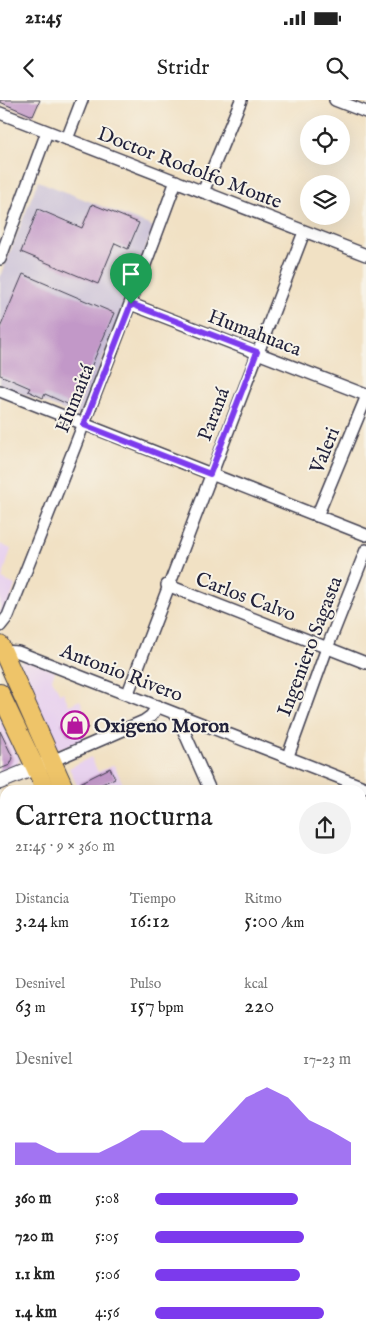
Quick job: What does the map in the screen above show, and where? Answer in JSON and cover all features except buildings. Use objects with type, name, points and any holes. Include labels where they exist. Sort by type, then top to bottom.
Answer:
[{"type":"main road","points":[[1,648],[63,785]]},
{"type":"main road","points":[[0,693],[44,785]]},
{"type":"street","points":[[67,139],[82,100]]},
{"type":"street","points":[[203,192],[241,100]]},
{"type":"street","points":[[335,100],[366,112]]},
{"type":"street","name":"Doctor Rodolfo Monte","points":[[0,114],[304,232],[365,251]]},
{"type":"street","points":[[1,255],[47,132]]},
{"type":"street","name":"Humaitá","points":[[0,626],[8,616],[84,425],[176,181]]},
{"type":"street","name":"Paraná","points":[[128,693],[210,474],[304,232]]},
{"type":"street","name":"Humahuaca","points":[[131,304],[366,396]]},
{"type":"street","points":[[0,391],[366,535]]},
{"type":"street","name":"Valeri","points":[[317,516],[366,396]]},
{"type":"street","name":"Ingeniero Sagasta","points":[[288,756],[327,648],[366,550]]},
{"type":"street","name":"Carlos Calvo","points":[[168,585],[366,663]]},
{"type":"street","name":"Antonio Rivero","points":[[1,648],[18,652],[128,693],[359,785]]},
{"type":"street","points":[[0,782],[144,721],[151,716],[158,706]]},
{"type":"street","points":[[181,715],[182,727],[208,785]]},
{"type":"shaded area","points":[[38,181],[154,227],[80,417],[0,385],[0,277]]},
{"type":"shaded area","points":[[0,544],[11,549],[2,579],[15,585],[6,613],[0,617]]},
{"type":"shaded area","points":[[23,660],[28,660],[55,671],[52,679],[60,694],[63,692],[69,705],[80,700],[86,714],[78,718],[86,739],[67,747],[57,748],[53,745],[18,665]]},
{"type":"shaded area","points":[[0,714],[20,758],[15,769],[0,775]]},
{"type":"shaded area","points":[[91,757],[98,772],[114,765],[124,785],[77,785],[69,768]]},
{"type":"place","name":"Oxigeno Moron","points":[[75,725]]},
{"type":"route","points":[[131,304],[257,352],[210,474],[84,425],[131,304]]}]
